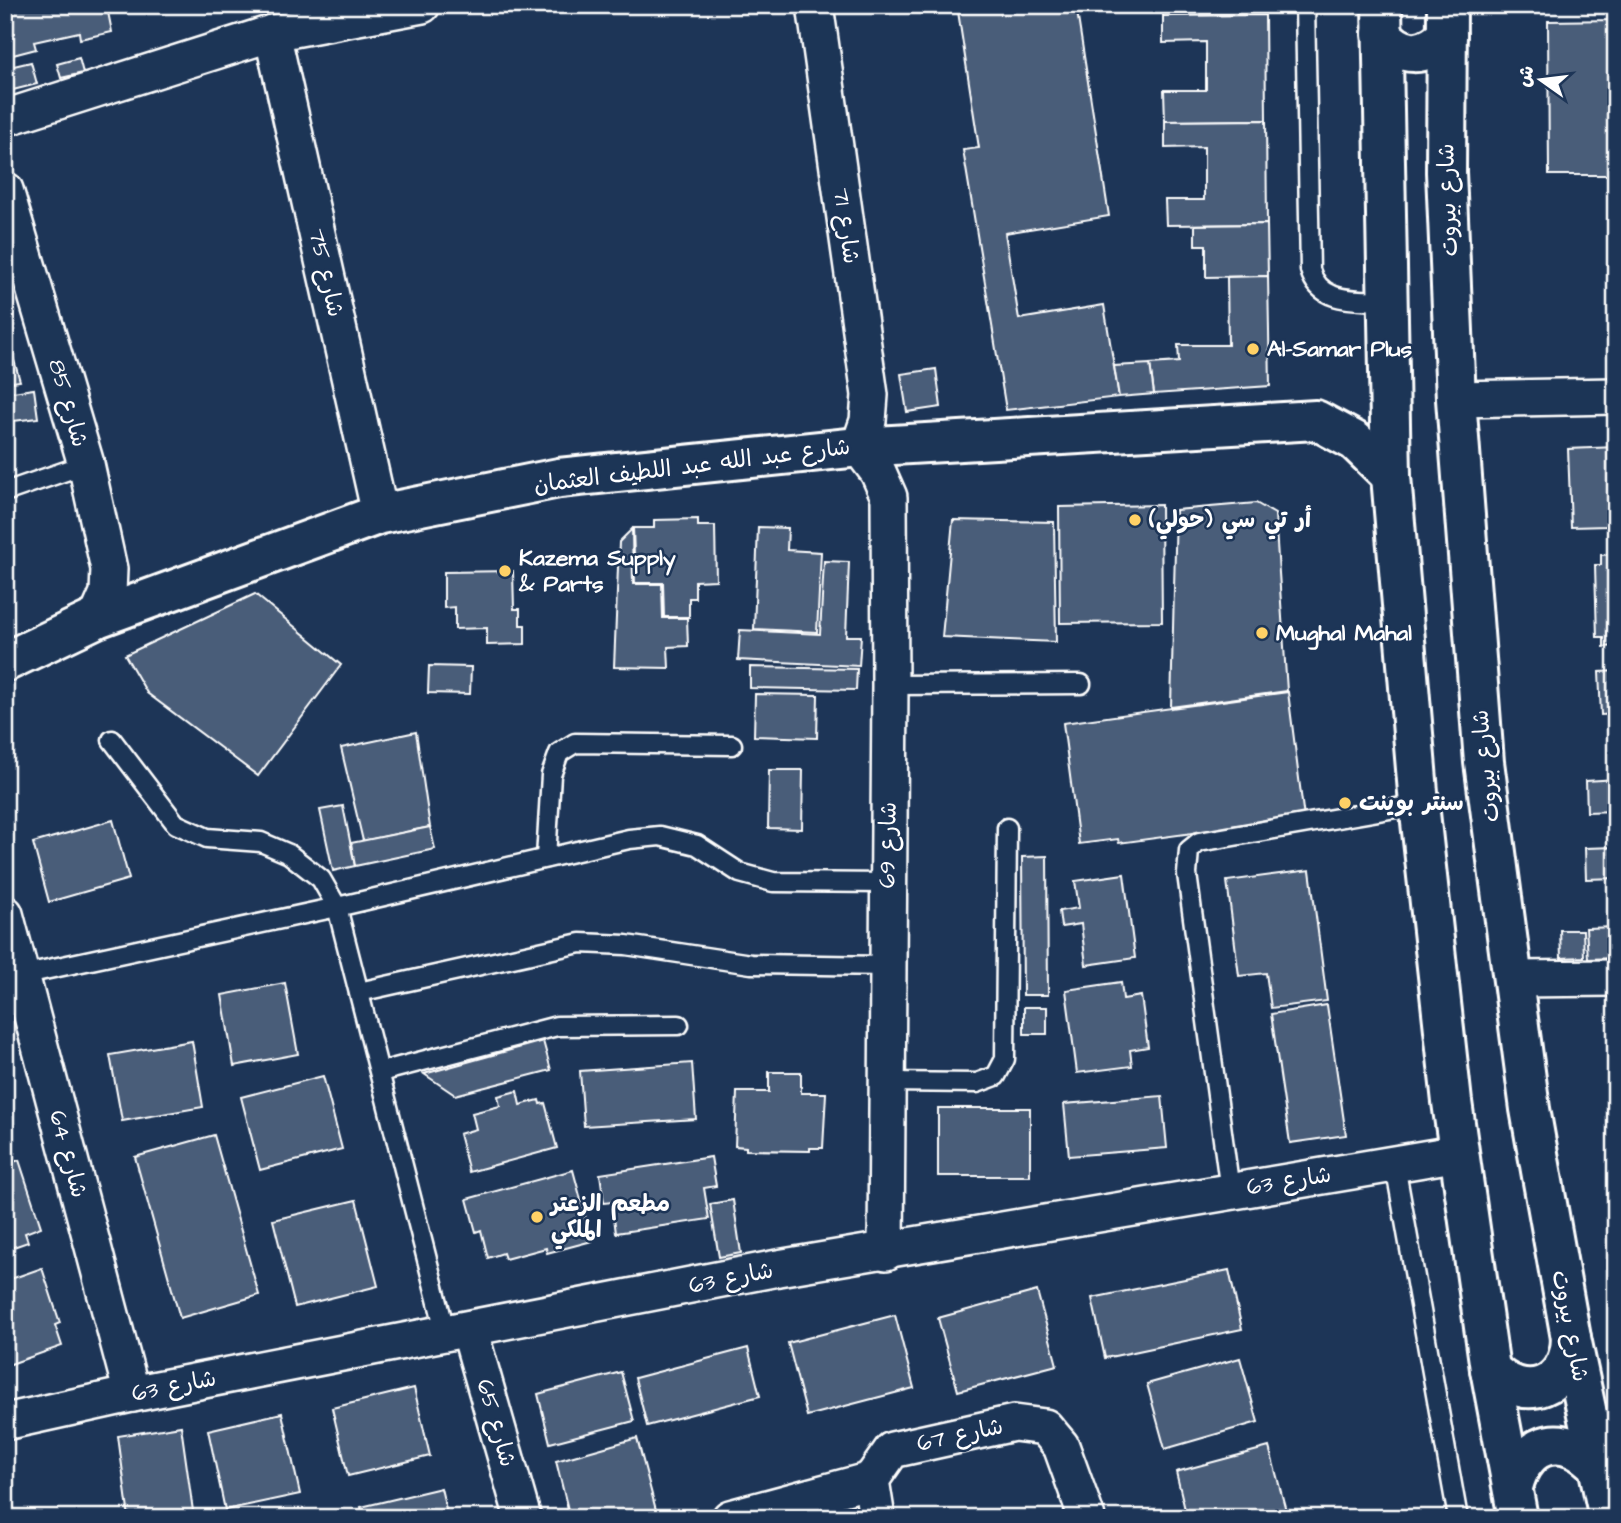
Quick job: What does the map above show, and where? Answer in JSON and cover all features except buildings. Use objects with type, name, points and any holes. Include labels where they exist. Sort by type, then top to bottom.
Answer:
[{"type":"main road","points":[[1382,20],[1390,44],[1414,53],[1427,51],[1438,45],[1447,20]]},
{"type":"main road","points":[[1382,20],[1391,476],[1419,804],[1460,1153],[1490,1368],[1515,1503]]},
{"type":"main road","name":"شارع بيروت","points":[[1447,20],[1446,130],[1455,399],[1484,762],[1530,1109],[1572,1338],[1609,1518]]},
{"type":"main road","points":[[1385,139],[1390,126],[1400,117],[1412,112],[1426,113],[1437,119],[1446,130]]},
{"type":"main road","name":"شارع عبد الله عبد اللطيف العثمان","points":[[5,662],[97,618],[380,514],[559,478],[859,446],[1315,420],[1355,441],[1391,476]]},
{"type":"main road","points":[[1490,1368],[1500,1379],[1514,1387],[1528,1389],[1543,1386],[1556,1379],[1565,1367],[1571,1353],[1572,1338]]},
{"type":"main road","points":[[1515,1503],[1518,1468],[1531,1453],[1549,1445],[1569,1445],[1586,1453],[1599,1468]]},
{"type":"street","points":[[5,118],[272,33],[422,5]]},
{"type":"street","name":"شارع 71","points":[[815,5],[870,395],[868,421],[859,446]]},
{"type":"street","name":"شارع 75","points":[[272,33],[380,514]]},
{"type":"street","name":"شارع 85","points":[[5,190],[86,464],[109,569],[108,593],[97,618]]},
{"type":"street","points":[[1455,399],[1616,396]]},
{"type":"street","name":"شارع 69","points":[[859,446],[878,472],[889,497],[886,1252]]},
{"type":"street","name":"شارع 64","points":[[5,914],[132,1395]]},
{"type":"street","points":[[1513,979],[1616,978]]},
{"type":"street","name":"شارع 63","points":[[5,1422],[778,1268],[886,1252],[1460,1153]]},
{"type":"street","name":"شارع 65","points":[[458,1331],[523,1518]]},
{"type":"street","name":"شارع 67","points":[[871,1480],[892,1450],[1014,1423],[1045,1427],[1061,1446],[1087,1518]]},
{"type":"street","points":[[730,1518],[871,1480],[877,1518]]},
{"type":"lane","points":[[1305,5],[1310,270],[1313,281],[1329,296],[1386,301]]},
{"type":"lane","points":[[5,492],[86,464]]},
{"type":"lane","points":[[890,685],[1081,684]]},
{"type":"lane","points":[[113,740],[176,824],[207,838],[261,842],[289,854],[321,879],[337,907],[380,1072],[458,1331]]},
{"type":"lane","points":[[545,858],[551,775],[559,753],[575,743],[732,745]]},
{"type":"lane","points":[[1230,1191],[1187,874],[1189,850],[1199,842],[1419,804]]},
{"type":"lane","points":[[887,1082],[977,1083],[996,1076],[1005,1059],[1007,828]]},
{"type":"lane","points":[[21,975],[337,907],[629,839],[660,836],[697,845],[740,873],[772,883],[888,883]]},
{"type":"lane","points":[[359,992],[580,943],[626,945],[751,964],[888,966]]},
{"type":"lane","points":[[380,1072],[557,1026],[679,1025]]},
{"type":"lane","points":[[1395,1165],[1458,1518]]},
{"type":"place","name":"Al-Samar Plus","points":[[1253,349]]},
{"type":"place","name":"أر تي سي (حولي)","points":[[1135,520]]},
{"type":"place","name":"Kazema Supply & Parts","points":[[505,571]]},
{"type":"place","name":"Mughal Mahal","points":[[1262,633]]},
{"type":"place","name":"سنتر بوينت","points":[[1345,803]]},
{"type":"place","name":"مطعم الزعتر الملكي","points":[[537,1217]]}]
